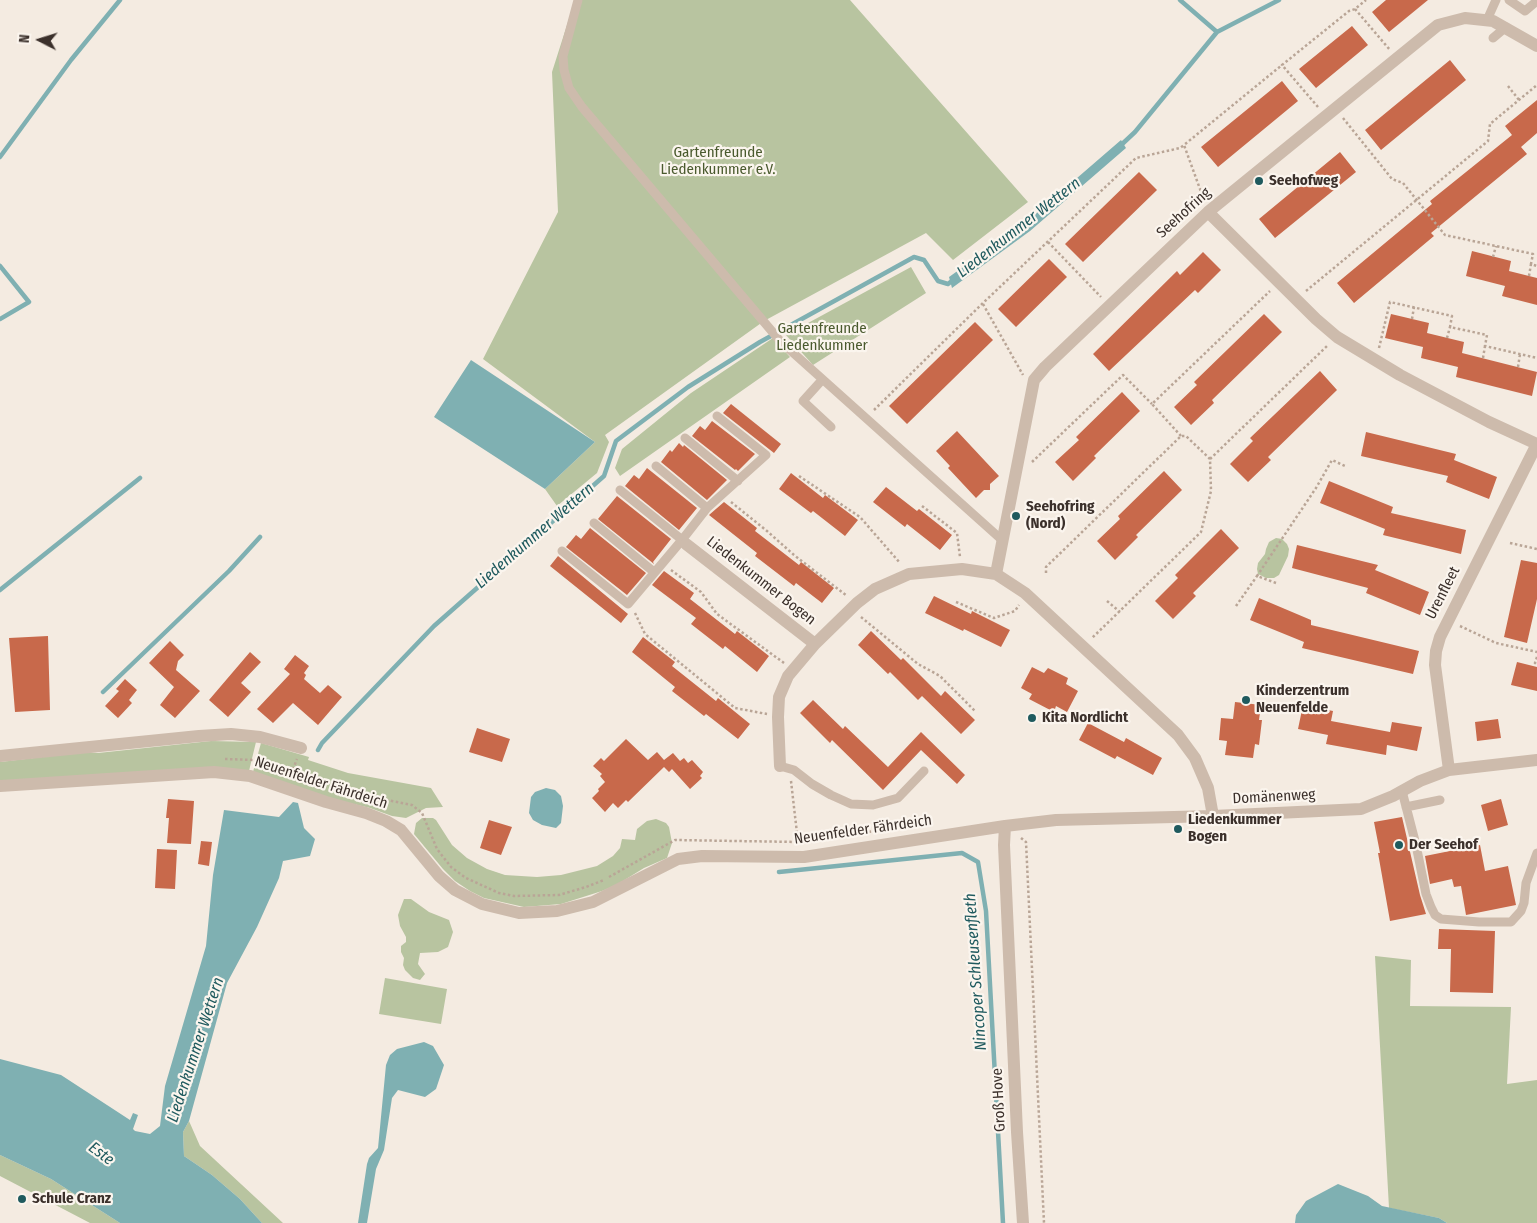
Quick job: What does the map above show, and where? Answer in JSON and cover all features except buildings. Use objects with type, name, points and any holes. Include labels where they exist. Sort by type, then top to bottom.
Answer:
[{"type":"street","name":"Seehofring","points":[[1034,380],[1109,305],[1208,212],[1438,25],[1465,18],[1488,20],[1506,27],[1537,46]]},
{"type":"street","points":[[1208,212],[1337,337],[1376,361],[1481,418],[1537,444]]},
{"type":"street","points":[[996,574],[1034,380]]},
{"type":"street","name":"Urenfleet","points":[[1449,770],[1435,665],[1440,637],[1537,444]]},
{"type":"street","name":"Liedenkummer Bogen","points":[[684,542],[815,644]]},
{"type":"street","name":"Liedenkummer Bogen","points":[[780,766],[778,717],[780,697],[788,676],[815,644],[854,606],[875,589],[909,574],[962,569],[996,574],[1025,593],[1178,734],[1195,758],[1208,788],[1213,816]]},
{"type":"street","name":"Neuenfelder Fährdeich","points":[[0,756],[231,734],[260,737],[300,751]]},
{"type":"street","name":"Domänenweg","points":[[1005,826],[1056,820],[1213,816],[1360,809],[1420,781],[1449,770],[1537,760]]},
{"type":"street","name":"Neuenfelder Fährdeich","points":[[0,786],[214,772],[250,776],[326,802],[366,812],[386,821],[401,830],[439,876],[455,890],[482,904],[519,913],[557,911],[593,902],[678,859],[702,856],[804,856],[1005,826]]},
{"type":"street","name":"Groß Hove","points":[[1005,826],[1004,845],[1017,1132],[1023,1223]]},
{"type":"lane","points":[[578,0],[563,56],[564,70],[569,88],[582,107],[782,342],[1002,540]]},
{"type":"lane","points":[[1488,20],[1496,0]]},
{"type":"lane","points":[[1510,0],[1525,11],[1537,1]]},
{"type":"lane","points":[[1493,38],[1506,27]]},
{"type":"lane","points":[[822,380],[802,401],[830,427]]},
{"type":"lane","points":[[562,551],[628,604],[662,563],[684,542],[708,508],[766,455],[717,416]]},
{"type":"lane","points":[[686,438],[738,480]]},
{"type":"lane","points":[[656,466],[708,508]]},
{"type":"lane","points":[[620,490],[684,542]]},
{"type":"lane","points":[[594,523],[654,572]]},
{"type":"lane","points":[[780,766],[794,770],[812,784],[851,804],[873,805],[898,798],[924,771]]},
{"type":"lane","points":[[1402,791],[1430,907],[1435,915],[1445,920],[1511,922],[1521,911],[1524,903],[1526,883],[1537,853]]},
{"type":"lane","points":[[1406,807],[1440,800]]},
{"type":"path","points":[[865,418],[1136,158],[1180,148],[1349,10],[1355,9],[1366,0]]},
{"type":"path","points":[[1355,9],[1396,58]]},
{"type":"path","points":[[1282,64],[1330,112],[1392,179],[1402,183],[1445,235],[1533,254],[1529,276]]},
{"type":"path","points":[[1296,299],[1488,141],[1490,124],[1537,85]]},
{"type":"path","points":[[1508,86],[1520,100]]},
{"type":"path","points":[[1184,145],[1208,212]]},
{"type":"path","points":[[1048,242],[1109,305]]},
{"type":"path","points":[[1493,257],[1496,246]]},
{"type":"path","points":[[1531,264],[1537,266]]},
{"type":"path","points":[[1152,404],[1279,282]]},
{"type":"path","points":[[1376,361],[1390,302],[1452,316],[1447,338]]},
{"type":"path","points":[[983,303],[1023,375],[1034,380]]},
{"type":"path","points":[[1412,319],[1414,307]]},
{"type":"path","points":[[1450,327],[1487,335],[1483,358]]},
{"type":"path","points":[[1210,459],[1337,337]]},
{"type":"path","points":[[1485,346],[1537,358]]},
{"type":"path","points":[[1518,367],[1520,354]]},
{"type":"path","points":[[1014,479],[1123,376],[1181,436],[1186,436],[1210,459],[1211,491],[1201,532],[1084,646]]},
{"type":"path","points":[[1046,573],[1046,567],[1181,436]]},
{"type":"path","points":[[1236,606],[1316,488],[1332,460],[1345,466]]},
{"type":"path","points":[[799,476],[860,517],[909,574]]},
{"type":"path","points":[[722,494],[854,606],[918,664],[940,676],[975,712]]},
{"type":"path","points":[[922,506],[957,533],[962,569]]},
{"type":"path","points":[[1510,543],[1537,549]]},
{"type":"path","points":[[662,563],[701,592],[717,614],[793,669]]},
{"type":"path","points":[[1257,576],[1276,583]]},
{"type":"path","points":[[956,602],[994,618],[1015,611],[1025,593]]},
{"type":"path","points":[[1107,601],[1120,612]]},
{"type":"path","points":[[630,602],[644,634],[735,708],[778,717]]},
{"type":"path","points":[[1459,625],[1496,643],[1537,652]]},
{"type":"path","points":[[1537,657],[1537,663]]},
{"type":"path","points":[[291,774],[300,751]]},
{"type":"path","points":[[780,766],[791,780],[798,842]]},
{"type":"path","points":[[419,811],[424,818]]},
{"type":"path","points":[[1005,826],[1026,842],[1044,1223]]},
{"type":"green space","name":"Gartenfreunde Liedenkummer e.V.","points":[[575,0],[850,0],[1028,202],[953,260],[926,233],[764,321],[605,435],[609,442],[597,473],[557,506],[545,489],[595,442],[483,359],[558,212],[552,72]]},
{"type":"green space","name":"Gartenfreunde Liedenkummer","points":[[911,267],[926,293],[813,365],[786,335]]},
{"type":"green space","name":"Gartenfreunde Liedenkummer","points":[[773,338],[790,357],[620,476],[615,468],[622,449],[691,393]]},
{"type":"green space","points":[[1276,538],[1282,539],[1287,544],[1289,549],[1288,556],[1279,575],[1274,578],[1266,578],[1258,574],[1258,563],[1265,554],[1269,542]]},
{"type":"green space","points":[[211,741],[256,742],[249,771],[0,782],[0,762],[85,752],[98,753]]},
{"type":"green space","points":[[261,743],[309,757],[308,760],[348,773],[431,788],[443,807],[426,808],[406,818],[392,816],[370,808],[328,798],[253,772]]},
{"type":"green space","points":[[422,818],[433,818],[436,820],[452,845],[467,858],[487,869],[505,875],[537,877],[561,875],[597,866],[613,856],[620,848],[622,839],[635,840],[637,829],[647,821],[656,819],[666,823],[669,827],[672,843],[667,858],[602,891],[561,904],[524,907],[484,898],[455,881],[414,834],[416,823]]},
{"type":"green space","points":[[404,899],[411,899],[429,912],[449,920],[453,932],[448,947],[438,952],[420,953],[418,964],[425,974],[420,980],[413,978],[403,965],[404,958],[401,946],[406,942],[406,937],[400,926],[398,915]]},
{"type":"green space","points":[[1375,956],[1411,960],[1410,1006],[1511,1007],[1507,1084],[1537,1080],[1537,1223],[1447,1223],[1439,1218],[1389,1208]]},
{"type":"green space","points":[[385,978],[447,989],[441,1024],[379,1014]]},
{"type":"green space","points":[[189,1121],[200,1146],[283,1223],[262,1223],[240,1199],[212,1175],[184,1156],[183,1132]]},
{"type":"green space","points":[[0,1155],[51,1179],[120,1223],[90,1223],[0,1176]]},
{"type":"water","points":[[1121,140],[1126,148],[1030,231],[952,288],[949,277],[1025,223]]},
{"type":"water","points":[[471,360],[595,442],[545,489],[434,417]]},
{"type":"water","points":[[546,788],[555,790],[561,796],[563,806],[561,823],[556,828],[542,825],[533,820],[529,813],[531,797],[535,792]]},
{"type":"water","name":"Este","points":[[293,802],[298,803],[304,828],[315,839],[310,856],[283,861],[279,878],[257,927],[227,983],[189,1121],[183,1132],[184,1156],[212,1175],[240,1199],[262,1223],[120,1223],[51,1179],[0,1155],[0,1059],[61,1075],[130,1120],[133,1113],[138,1115],[133,1129],[135,1131],[150,1134],[160,1126],[165,1086],[206,946],[213,875],[224,810],[279,817]]},
{"type":"water","points":[[424,1042],[433,1046],[444,1065],[436,1089],[425,1097],[398,1090],[392,1098],[384,1150],[376,1169],[367,1223],[358,1223],[367,1164],[369,1158],[378,1148],[386,1065],[390,1055],[397,1049]]},
{"type":"water","points":[[1338,1184],[1368,1196],[1382,1206],[1439,1218],[1447,1223],[1295,1223],[1296,1215],[1306,1201]]},
{"type":"waterway","points":[[0,157],[71,60],[120,0]]},
{"type":"waterway","points":[[1180,0],[1217,32]]},
{"type":"waterway","name":"Liedenkummer Wettern","points":[[1119,147],[1135,132],[1217,32],[1279,0]]},
{"type":"waterway","name":"Liedenkummer Wettern","points":[[318,750],[322,743],[434,626],[604,476],[616,441],[688,387],[760,342],[914,257],[924,260],[938,281],[948,284],[953,280]]},
{"type":"waterway","points":[[0,266],[29,302],[0,319]]},
{"type":"waterway","points":[[0,590],[140,478]]},
{"type":"waterway","points":[[103,692],[229,571],[260,537]]},
{"type":"waterway","name":"Nincoper Schleusenfleth","points":[[779,872],[962,853],[978,862],[986,911],[1003,1223]]},
{"type":"place","name":"Seehofweg","points":[[1259,181]]},
{"type":"place","name":"Seehofring (Nord)","points":[[1016,516]]},
{"type":"place","name":"Kinderzentrum Neuenfelde","points":[[1246,700]]},
{"type":"place","name":"Kita Nordlicht","points":[[1032,718]]},
{"type":"place","name":"Liedenkummer Bogen","points":[[1178,829]]},
{"type":"place","name":"Der Seehof","points":[[1399,845]]},
{"type":"place","name":"Schule Cranz","points":[[22,1199]]}]
